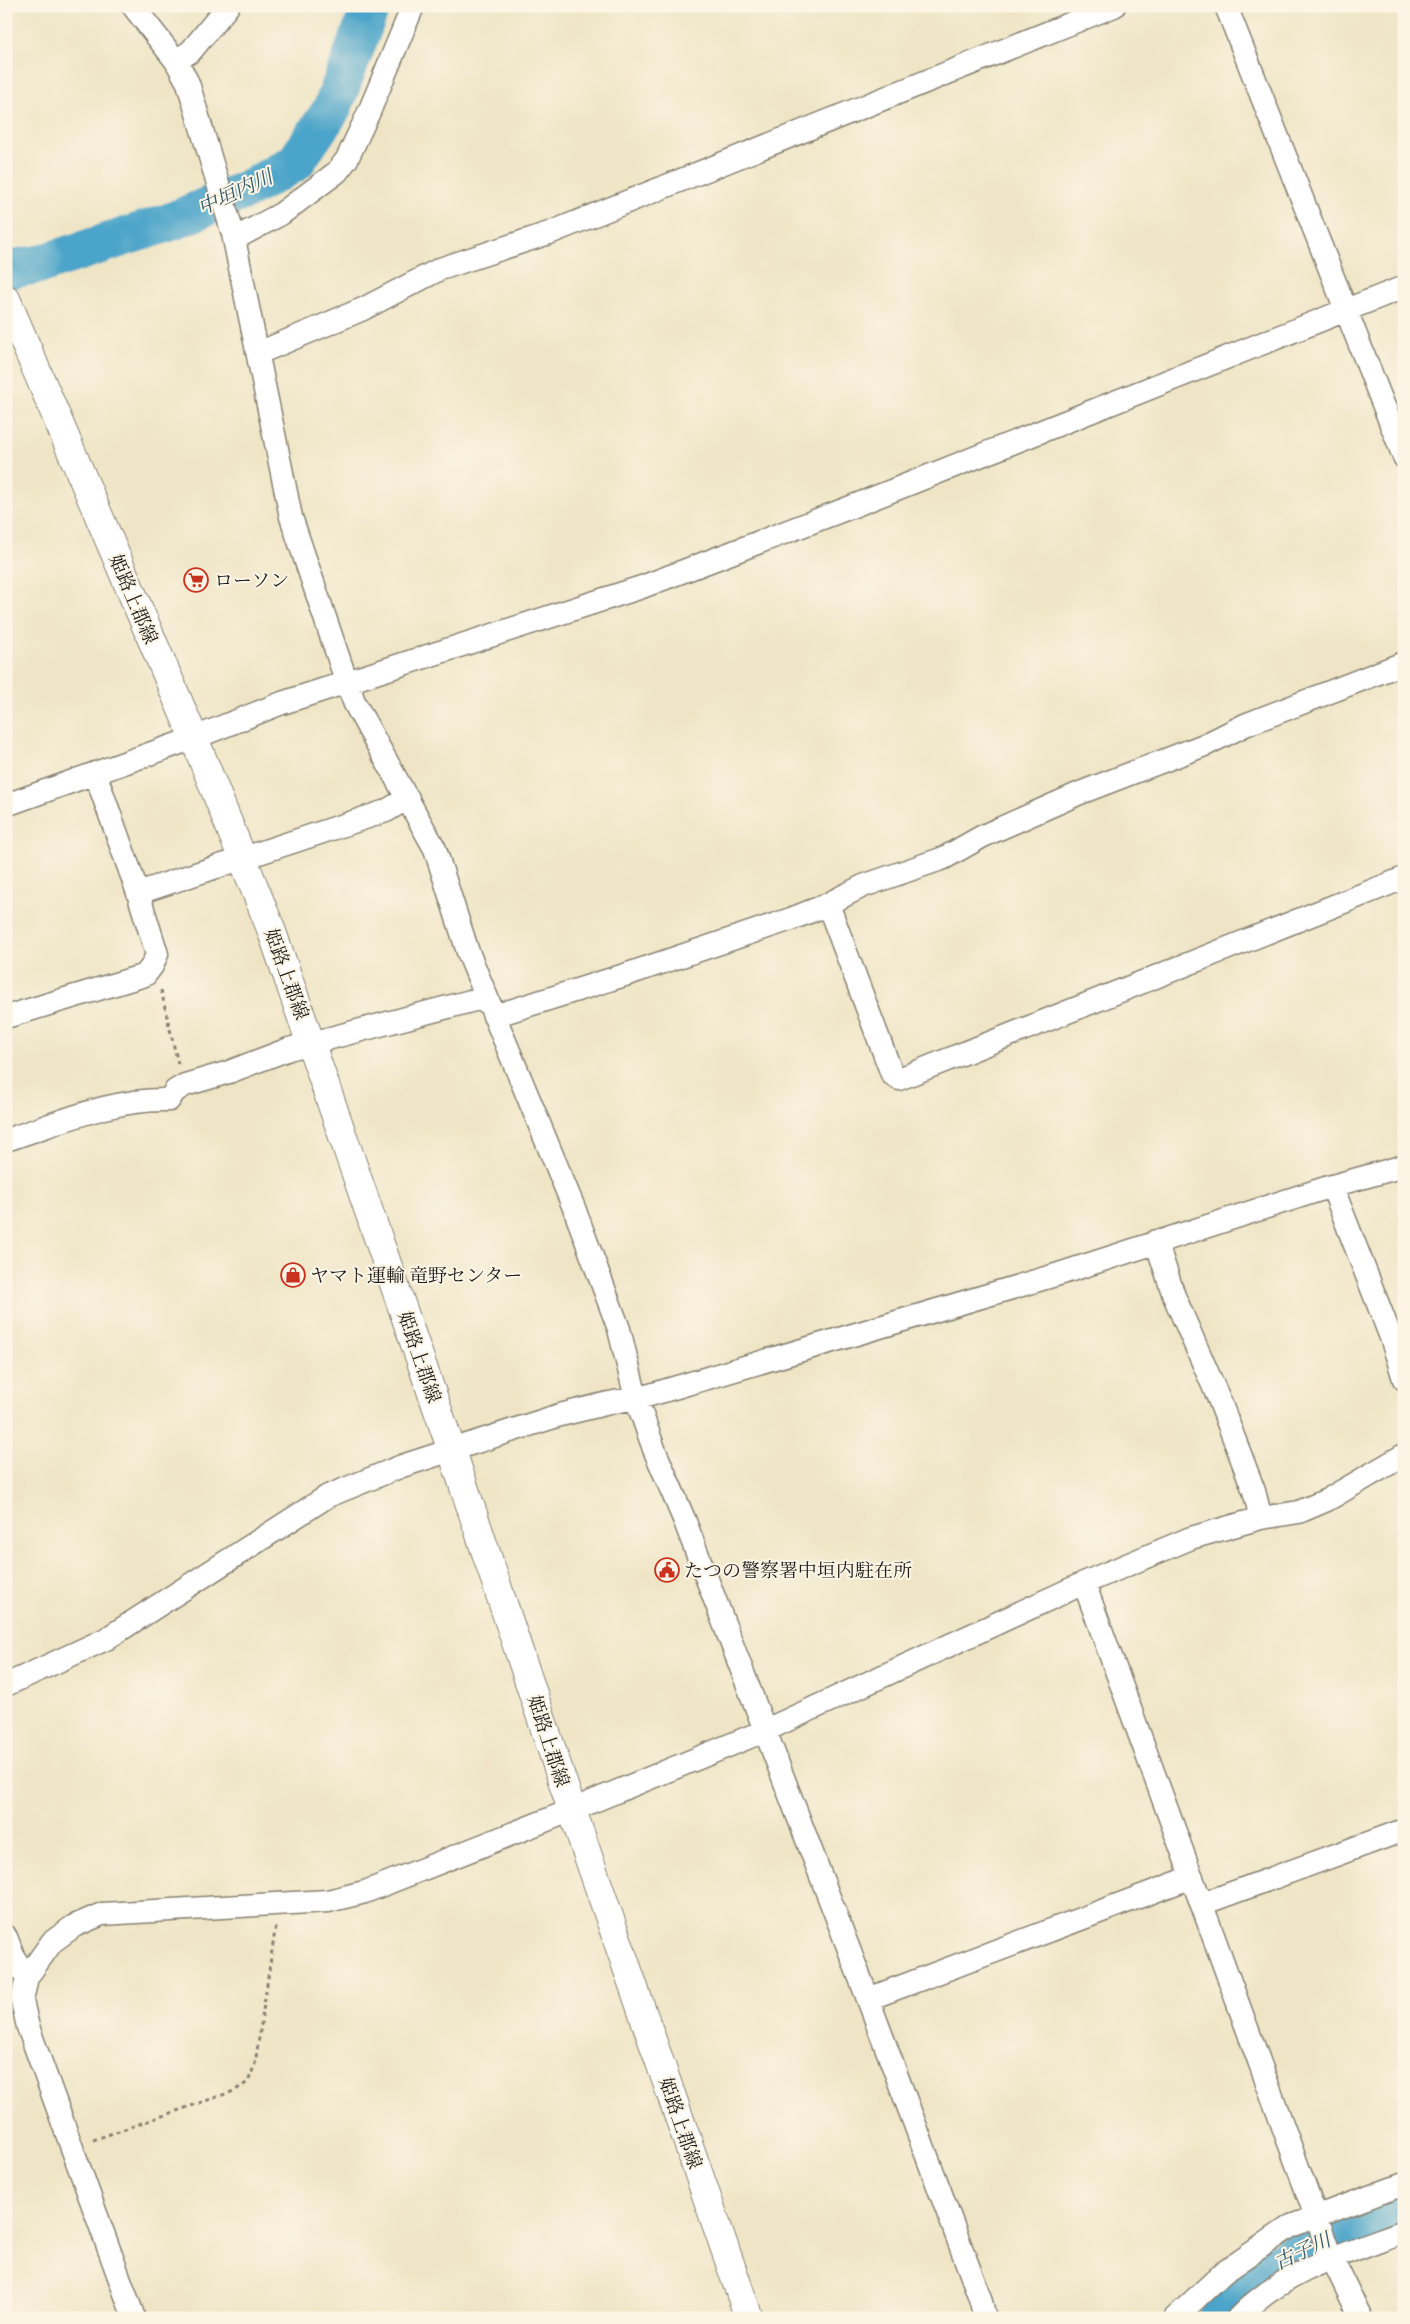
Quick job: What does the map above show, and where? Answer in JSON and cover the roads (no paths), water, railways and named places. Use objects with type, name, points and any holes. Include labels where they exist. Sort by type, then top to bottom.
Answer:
[{"type":"main road","name":"姫路上郡線","points":[[8,304],[194,738],[271,929],[452,1451],[572,1810],[749,2318]]},
{"type":"street","points":[[133,6],[176,61],[188,83],[234,236],[291,517],[347,683],[355,704],[408,798],[434,849],[468,952],[574,1208],[616,1320],[636,1398],[654,1449],[684,1519],[868,1999],[980,2298],[985,2318]]},
{"type":"street","points":[[176,61],[191,51],[228,6]]},
{"type":"street","points":[[234,236],[281,214],[337,172],[347,159],[369,112],[413,6]]},
{"type":"street","points":[[257,351],[268,349],[363,309],[440,269],[552,232],[1114,6]]},
{"type":"street","points":[[1226,6],[1404,457]]},
{"type":"street","points":[[6,805],[194,738],[282,703],[642,587],[1404,287]]},
{"type":"street","points":[[6,1140],[126,1102],[169,1100],[175,1091],[185,1085],[229,1072],[289,1049],[311,1043],[490,1006],[628,974],[824,906],[863,886],[944,858],[983,836],[1072,796],[1207,744],[1245,725],[1404,663]]},
{"type":"street","points":[[6,1017],[145,975],[152,966],[157,954],[138,893],[95,773]]},
{"type":"street","points":[[138,893],[386,811],[408,798]]},
{"type":"street","points":[[824,906],[832,915],[892,1074],[899,1079],[1404,878]]},
{"type":"street","points":[[6,1685],[106,1639],[328,1496],[402,1466],[560,1415],[636,1398],[1049,1276],[1332,1186],[1404,1166]]},
{"type":"street","points":[[1332,1186],[1392,1340],[1404,1379]]},
{"type":"street","points":[[1156,1241],[1174,1296],[1220,1399],[1254,1491],[1261,1518]]},
{"type":"street","points":[[134,2318],[74,2147],[28,2026],[14,2007],[27,1977],[52,1942],[74,1926],[102,1914],[328,1901],[365,1892],[764,1731],[1084,1583],[1191,1538],[1261,1518],[1299,1512],[1327,1500],[1404,1455]]},
{"type":"street","points":[[1084,1583],[1330,2255],[1362,2318]]},
{"type":"street","points":[[1202,1904],[1404,1830]]},
{"type":"street","points":[[868,1999],[1192,1877]]},
{"type":"street","points":[[6,1937],[14,1958],[27,1977]]},
{"type":"street","points":[[1185,2314],[1223,2273],[1291,2226],[1318,2221],[1404,2184]]},
{"type":"street","points":[[1238,2318],[1250,2305],[1330,2255],[1404,2231]]},
{"type":"waterway","name":"中垣内川","points":[[6,270],[41,264],[173,221],[248,189],[295,163],[332,109],[371,6]]},
{"type":"waterway","name":"古子川","points":[[1218,2318],[1260,2271],[1312,2243],[1404,2212]]},
{"type":"place","name":"ローソン","points":[[196,580]]},
{"type":"place","name":"ヤマト運輸 竜野センター","points":[[293,1275]]},
{"type":"place","name":"たつの警察署中垣内駐在所","points":[[667,1570]]}]
